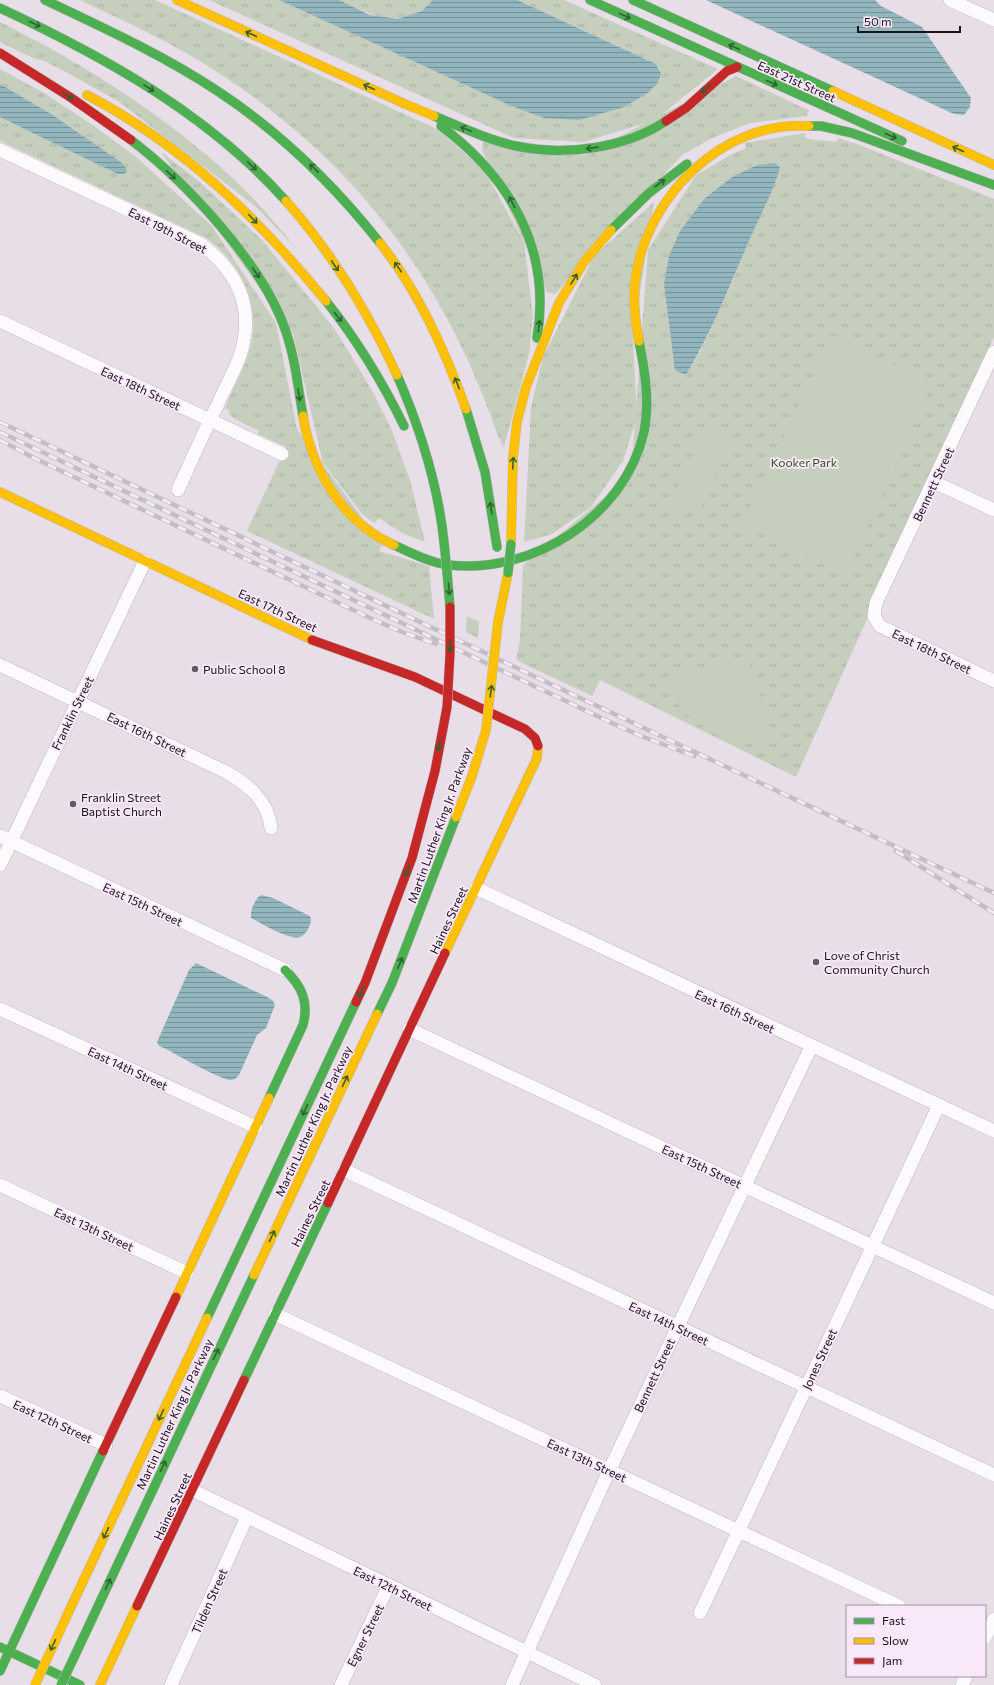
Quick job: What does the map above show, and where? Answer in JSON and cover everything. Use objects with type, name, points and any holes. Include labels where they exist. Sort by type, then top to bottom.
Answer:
[{"type":"main road","name":"Martin Luther King Jr. Parkway","points":[[45,0],[155,54],[223,95],[261,123],[302,157],[353,208],[383,246],[411,287],[425,312],[464,402],[485,474],[497,546],[498,574],[498,622],[486,730],[470,783],[392,983],[61,1685]]},
{"type":"main road","points":[[177,0],[405,104],[484,136],[516,146],[545,150],[575,150],[603,146],[630,139],[657,127],[686,108],[727,70],[737,67],[769,63]]},
{"type":"main road","name":"East 21st Street","points":[[590,0],[994,184]]},
{"type":"main road","name":"East 21st Street","points":[[633,0],[994,165]]},
{"type":"main road","name":"Martin Luther King Jr. Parkway","points":[[0,8],[49,30],[93,53],[161,95],[197,121],[233,150],[269,183],[291,207],[331,259],[360,302],[384,345],[404,389],[422,436],[434,481],[444,539],[450,607],[450,654],[447,707],[434,771],[412,858],[365,983],[35,1685]]},
{"type":"main road","points":[[0,53],[110,106],[154,132],[192,162],[248,214],[296,265],[343,322],[374,369],[408,434]]},
{"type":"main road","points":[[0,53],[88,108],[140,146],[190,193],[226,232],[265,287],[284,328],[295,370],[308,441],[319,470],[328,486],[354,518],[368,530],[383,540],[438,562],[477,564],[504,561],[530,555],[561,540],[591,520],[612,496],[629,470],[640,445],[645,416],[646,386],[643,354],[636,327],[634,300],[636,272],[654,218],[672,193],[692,170],[717,150]]},
{"type":"main road","points":[[405,104],[443,127],[468,147],[507,192],[519,215],[532,246],[539,277],[541,297],[539,325],[533,365]]},
{"type":"main road","points":[[498,622],[508,573],[511,544],[514,449],[521,405],[533,365],[559,304],[574,277],[611,228],[658,185],[688,164],[744,135],[776,127],[812,126],[844,131],[994,184]]},
{"type":"main road","points":[[414,446],[432,495],[444,539]]},
{"type":"main road","name":"East 17th Street","points":[[0,492],[305,637],[415,677],[525,729],[535,736],[539,750]]},
{"type":"main road","name":"Haines Street","points":[[100,1685],[344,1170],[537,758],[539,750]]},
{"type":"main road","points":[[0,1671],[188,1273],[307,1015],[304,994],[300,985],[285,970]]},
{"type":"main road","points":[[0,1647],[80,1685]]},
{"type":"street","points":[[950,0],[994,20]]},
{"type":"street","name":"East 19th Street","points":[[0,150],[201,244],[228,269],[235,280],[242,298],[246,315],[245,337],[240,354],[210,420]]},
{"type":"street","name":"East 18th Street","points":[[0,321],[282,454]]},
{"type":"street","name":"Bennett Street","points":[[874,616],[876,603],[994,352]]},
{"type":"street","points":[[178,490],[210,420]]},
{"type":"street","points":[[934,482],[994,510]]},
{"type":"street","name":"Franklin Street","points":[[0,865],[6,839],[78,701],[145,561]]},
{"type":"street","name":"East 18th Street","points":[[874,616],[880,626],[994,681]]},
{"type":"street","name":"East 16th Street","points":[[0,665],[226,772],[250,787],[266,807],[271,828]]},
{"type":"street","name":"East 15th Street","points":[[6,839],[285,970]]},
{"type":"street","name":"East 16th Street","points":[[476,888],[811,1047],[994,1131]]},
{"type":"street","name":"East 14th Street","points":[[0,1009],[256,1127]]},
{"type":"street","name":"East 15th Street","points":[[409,1029],[994,1303]]},
{"type":"street","name":"Bennett Street","points":[[512,1685],[609,1471],[811,1047]]},
{"type":"street","name":"Jones Street","points":[[700,1612],[939,1105]]},
{"type":"street","name":"East 14th Street","points":[[344,1170],[805,1388],[994,1475]]},
{"type":"street","name":"East 13th Street","points":[[0,1185],[188,1273]]},
{"type":"street","name":"East 13th Street","points":[[275,1314],[897,1605]]},
{"type":"street","name":"East 12th Street","points":[[0,1396],[106,1445]]},
{"type":"street","name":"East 12th Street","points":[[192,1490],[595,1685]]},
{"type":"street","name":"Tilden Street","points":[[171,1685],[247,1517]]},
{"type":"street","name":"Egner Street","points":[[341,1685],[389,1585]]},
{"type":"street","points":[[986,1636],[994,1619]]},
{"type":"green space","points":[[80,0],[155,0],[437,129],[484,170],[524,242],[533,316],[529,354],[504,447],[498,436],[475,377],[449,322],[419,270],[384,222],[346,178],[303,137],[255,98],[203,63],[127,22]]},
{"type":"green space","points":[[209,0],[279,0],[507,104],[659,69],[656,64],[517,0],[564,0],[718,69],[655,120],[584,142],[514,138]]},
{"type":"green space","points":[[339,0],[433,0],[426,8],[412,16],[401,19],[391,19],[370,14]]},
{"type":"green space","points":[[0,22],[97,76],[159,117],[217,164],[244,189],[298,250],[255,206],[118,101],[42,60],[35,59],[0,42]]},
{"type":"green space","points":[[0,69],[44,93],[94,126],[136,157],[212,226],[276,323],[297,429],[382,545],[379,551],[429,566],[434,619],[247,531],[286,447],[258,434],[259,431],[235,419],[229,414],[229,410],[225,409],[246,362],[252,338],[253,321],[251,305],[247,289],[240,275],[219,249],[206,238],[0,141],[0,117],[15,124],[51,114],[0,84]]},
{"type":"green space","points":[[736,76],[810,111],[807,113],[807,116],[750,123],[710,139],[682,155],[555,294],[547,292],[482,150],[483,142],[584,155]]},
{"type":"green space","name":"Kooker Park","points":[[805,133],[805,137],[815,140],[836,142],[838,138],[857,144],[994,199],[994,337],[796,777],[600,680],[592,696],[516,660],[520,640],[523,565],[631,475],[648,250],[696,175],[734,153],[746,148],[745,143]],"holes":[[[757,165],[752,233],[730,287],[700,352],[686,375],[705,198],[732,177]]]},
{"type":"green space","points":[[161,152],[200,182],[262,240],[334,328],[370,387],[390,426],[410,480],[425,542],[402,533],[379,518],[374,523],[363,515],[323,463],[293,334]]},
{"type":"green space","points":[[654,202],[633,338],[637,417],[623,461],[591,507],[552,534],[524,542],[531,407],[543,357],[594,256]]},
{"type":"green space","points":[[832,335],[933,383],[846,575],[741,524]]},
{"type":"green space","points":[[706,425],[733,437],[697,517],[669,504]]},
{"type":"green space","points":[[467,616],[479,622],[478,638],[466,632]]},
{"type":"green space","points":[[736,657],[749,663],[770,722],[769,738],[750,741],[721,736],[704,727],[686,714],[681,708],[676,696],[671,680]]},
{"type":"water","points":[[279,0],[339,0],[370,15],[398,19],[422,11],[433,0],[517,0],[656,64],[661,74],[658,82],[649,92],[624,107],[579,120],[544,118],[507,104]]},
{"type":"water","points":[[706,0],[875,0],[881,6],[922,27],[971,98],[970,107],[964,115],[954,114]]},
{"type":"water","points":[[0,84],[51,114],[122,163],[127,170],[125,174],[118,174],[0,117]]},
{"type":"water","points":[[775,163],[780,167],[771,193],[713,323],[686,375],[675,370],[664,284],[669,256],[680,231],[705,198],[732,177],[757,165]]},
{"type":"water","points":[[261,895],[273,898],[310,916],[311,920],[307,931],[300,937],[290,937],[251,918],[253,905]]},
{"type":"water","points":[[196,963],[269,998],[275,1005],[266,1028],[257,1035],[239,1075],[234,1080],[226,1079],[209,1072],[159,1046],[157,1042],[189,970]]},
{"type":"railway","points":[[0,422],[994,893]]},
{"type":"railway","points":[[0,432],[614,724],[694,756]]},
{"type":"railway","points":[[0,440],[34,458],[370,618],[402,632],[436,644]]},
{"type":"railway","points":[[896,851],[994,913]]},
{"type":"traffic: fast","points":[[45,0],[156,54],[219,92],[242,108],[306,161],[344,201],[380,243]]},
{"type":"traffic: fast","points":[[590,0],[902,141]]},
{"type":"traffic: fast","points":[[633,0],[833,91]]},
{"type":"traffic: fast","points":[[0,8],[78,47],[153,90],[223,141],[256,170],[286,201]]},
{"type":"traffic: fast","points":[[434,116],[475,133],[516,146],[554,150],[594,148],[613,144],[650,131],[666,121]]},
{"type":"traffic: fast","points":[[441,126],[466,146],[487,169],[506,192],[520,218],[531,246],[538,275],[540,305],[537,338]]},
{"type":"traffic: fast","points":[[809,126],[821,126],[852,133],[994,185]]},
{"type":"traffic: fast","points":[[131,140],[152,157],[198,201],[241,251],[259,278],[274,304],[285,329],[296,372],[303,416]]},
{"type":"traffic: fast","points":[[611,230],[649,193],[687,164]]},
{"type":"traffic: fast","points":[[326,301],[368,361],[404,426]]},
{"type":"traffic: fast","points":[[394,545],[420,557],[441,564],[480,566],[512,560],[542,549],[571,534],[596,514],[617,490],[634,462],[644,432],[647,398],[645,375],[639,341]]},
{"type":"traffic: fast","points":[[397,375],[413,415],[433,478],[444,542]]},
{"type":"traffic: fast","points":[[466,409],[485,472],[497,547]]},
{"type":"traffic: fast","points":[[444,542],[447,572]]},
{"type":"traffic: fast","points":[[508,573],[511,544]]},
{"type":"traffic: fast","points":[[447,572],[450,607]]},
{"type":"traffic: fast","points":[[377,1014],[392,983],[456,817]]},
{"type":"traffic: fast","points":[[269,1098],[303,1025],[305,1017],[303,995],[296,982],[285,970]]},
{"type":"traffic: fast","points":[[207,1318],[356,1002]]},
{"type":"traffic: fast","points":[[244,1380],[328,1203]]},
{"type":"traffic: fast","points":[[92,1619],[254,1275]]},
{"type":"traffic: fast","points":[[0,1671],[103,1451]]},
{"type":"traffic: fast","points":[[61,1685],[92,1619]]},
{"type":"traffic: fast","points":[[0,1647],[80,1685]]},
{"type":"traffic: slow","points":[[177,0],[434,116]]},
{"type":"traffic: slow","points":[[833,91],[994,165]]},
{"type":"traffic: slow","points":[[87,95],[156,137],[187,160],[246,212],[300,270],[326,301]]},
{"type":"traffic: slow","points":[[639,341],[636,326],[634,296],[635,281],[642,250],[655,220],[672,193],[694,170],[719,150],[747,136],[777,127],[809,126]]},
{"type":"traffic: slow","points":[[286,201],[334,262],[374,329],[397,375]]},
{"type":"traffic: slow","points":[[511,544],[513,457],[517,422],[526,387],[559,303],[584,262],[611,230]]},
{"type":"traffic: slow","points":[[380,243],[407,281],[430,323],[449,365],[466,409]]},
{"type":"traffic: slow","points":[[303,416],[307,436],[314,456],[332,492],[359,523],[394,545]]},
{"type":"traffic: slow","points":[[0,492],[312,640]]},
{"type":"traffic: slow","points":[[498,622],[508,573]]},
{"type":"traffic: slow","points":[[486,730],[498,622]]},
{"type":"traffic: slow","points":[[456,817],[472,776],[486,730]]},
{"type":"traffic: slow","points":[[445,953],[537,758],[538,746]]},
{"type":"traffic: slow","points":[[254,1275],[377,1014]]},
{"type":"traffic: slow","points":[[176,1297],[269,1098]]},
{"type":"traffic: slow","points":[[70,1609],[207,1318]]},
{"type":"traffic: slow","points":[[100,1685],[137,1606]]},
{"type":"traffic: slow","points":[[35,1685],[70,1609]]},
{"type":"traffic: jam","points":[[0,53],[70,97],[131,140]]},
{"type":"traffic: jam","points":[[666,121],[686,108],[727,71],[737,67]]},
{"type":"traffic: jam","points":[[447,707],[450,654],[450,607]]},
{"type":"traffic: jam","points":[[312,640],[415,677],[525,729],[535,738],[538,746]]},
{"type":"traffic: jam","points":[[356,1002],[365,983],[412,858],[435,771],[447,707]]},
{"type":"traffic: jam","points":[[328,1203],[445,953]]},
{"type":"traffic: jam","points":[[103,1451],[176,1297]]},
{"type":"traffic: jam","points":[[137,1606],[244,1380]]},
{"type":"place","name":"Public School 8","points":[[195,669]]},
{"type":"place","name":"Franklin Street Baptist Church","points":[[73,804]]},
{"type":"place","name":"Love of Christ Community Church","points":[[816,962]]}]
